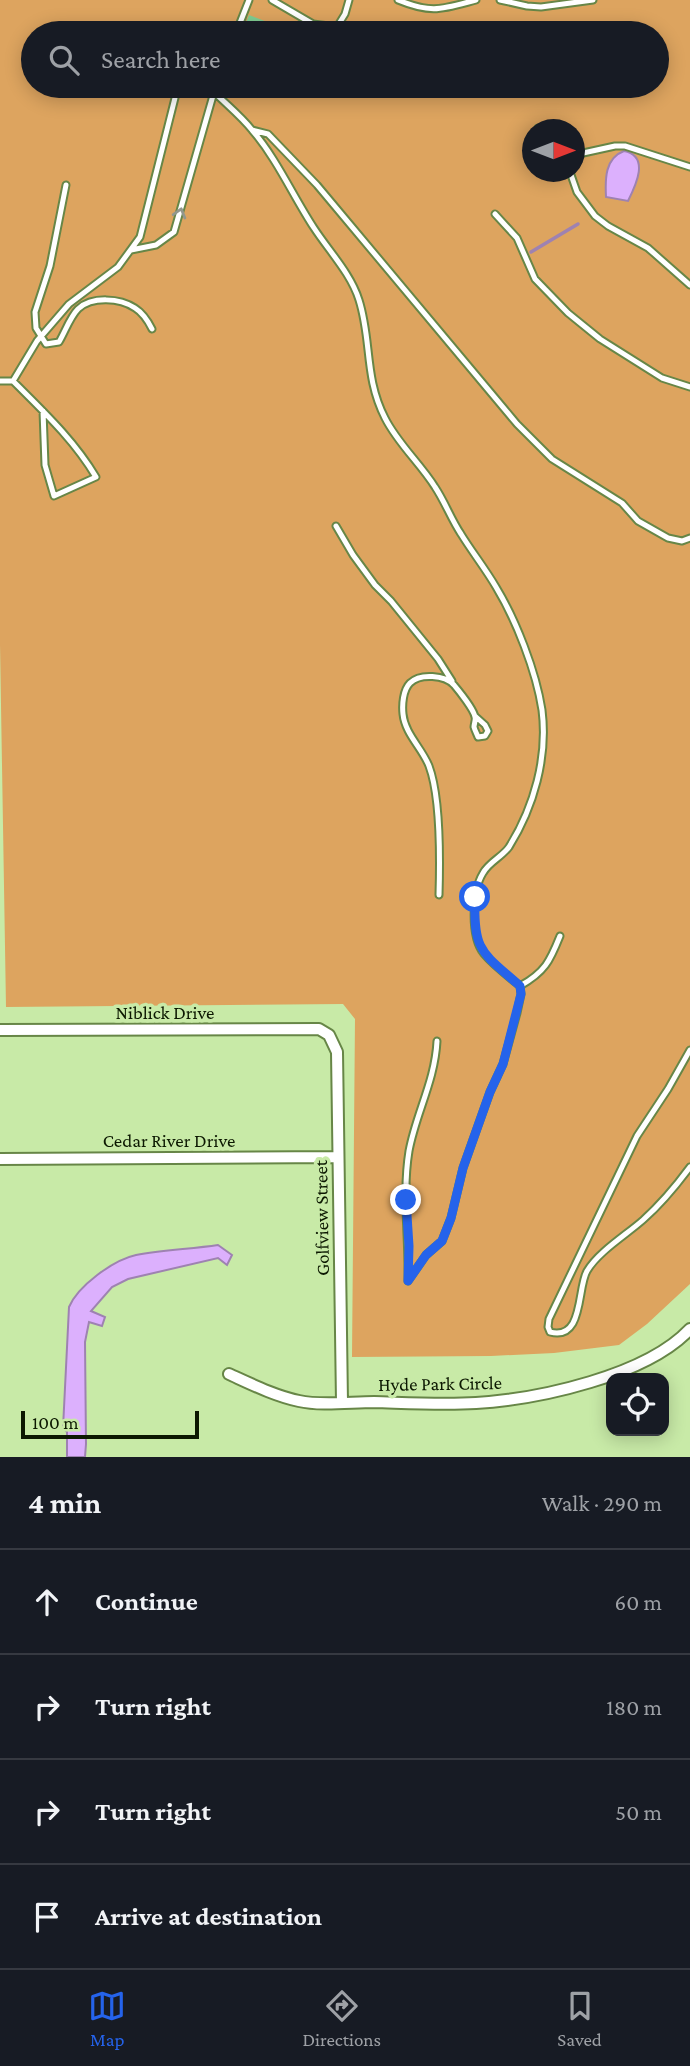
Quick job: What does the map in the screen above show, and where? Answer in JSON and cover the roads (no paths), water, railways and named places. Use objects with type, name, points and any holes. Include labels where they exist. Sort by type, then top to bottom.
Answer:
[{"type":"street","name":"Niblick Drive","points":[[0,1030],[319,1029],[329,1035]]},
{"type":"street","name":"Golfview Street","points":[[329,1035],[337,1052],[342,1402]]},
{"type":"street","name":"Cedar River Drive","points":[[0,1159],[337,1157]]},
{"type":"street","name":"Hyde Park Circle","points":[[229,1374],[299,1401],[478,1403],[516,1399],[585,1384],[622,1371],[669,1347],[690,1329]]},
{"type":"lane","points":[[241,21],[249,0]]},
{"type":"lane","points":[[272,0],[308,21]]},
{"type":"lane","points":[[341,21],[349,0]]},
{"type":"lane","points":[[398,0],[423,9],[447,8],[476,0]]},
{"type":"lane","points":[[500,0],[541,7],[593,0]]},
{"type":"lane","points":[[13,382],[41,336],[69,304],[118,267],[141,237],[175,98]]},
{"type":"lane","points":[[131,250],[156,245],[174,232],[212,98]]},
{"type":"lane","points":[[220,98],[252,130],[275,162],[312,225],[350,281],[362,312],[368,364],[378,403],[403,447],[435,486],[513,619],[537,687],[542,712],[539,777],[519,829],[506,850],[483,871],[475,897],[477,940],[483,953],[520,986],[517,1013],[503,1064],[463,1168],[451,1218],[442,1241],[426,1255],[408,1281],[406,1177],[409,1152],[433,1074],[437,1041]]},
{"type":"lane","points":[[252,130],[268,135],[317,185],[517,424],[552,459],[621,503],[638,521],[668,538],[682,541],[690,538]]},
{"type":"lane","points":[[585,153],[625,146],[690,167]]},
{"type":"lane","points":[[574,182],[595,216],[648,248],[690,285]]},
{"type":"lane","points":[[66,185],[50,266],[35,312],[36,328],[46,344],[59,342],[77,310],[91,300],[116,300],[134,307],[145,317],[152,329]]},
{"type":"lane","points":[[495,214],[517,238],[535,279],[568,313],[600,340],[662,378],[690,387]]},
{"type":"lane","points":[[0,381],[13,382],[43,411],[70,439],[96,477],[54,496],[45,466],[43,411]]},
{"type":"lane","points":[[336,526],[375,585],[438,659],[475,716]]},
{"type":"lane","points":[[439,895],[438,820],[434,786],[429,766],[408,732],[403,715],[403,696],[409,684],[418,679],[432,676],[454,684]]},
{"type":"lane","points":[[520,986],[543,970],[551,960],[560,936]]},
{"type":"lane","points":[[690,1050],[637,1136],[549,1319],[548,1327],[551,1332],[564,1332],[572,1324],[578,1313],[585,1273],[593,1262],[663,1201],[690,1167]]},
{"type":"waterway","points":[[531,252],[578,224]]}]
